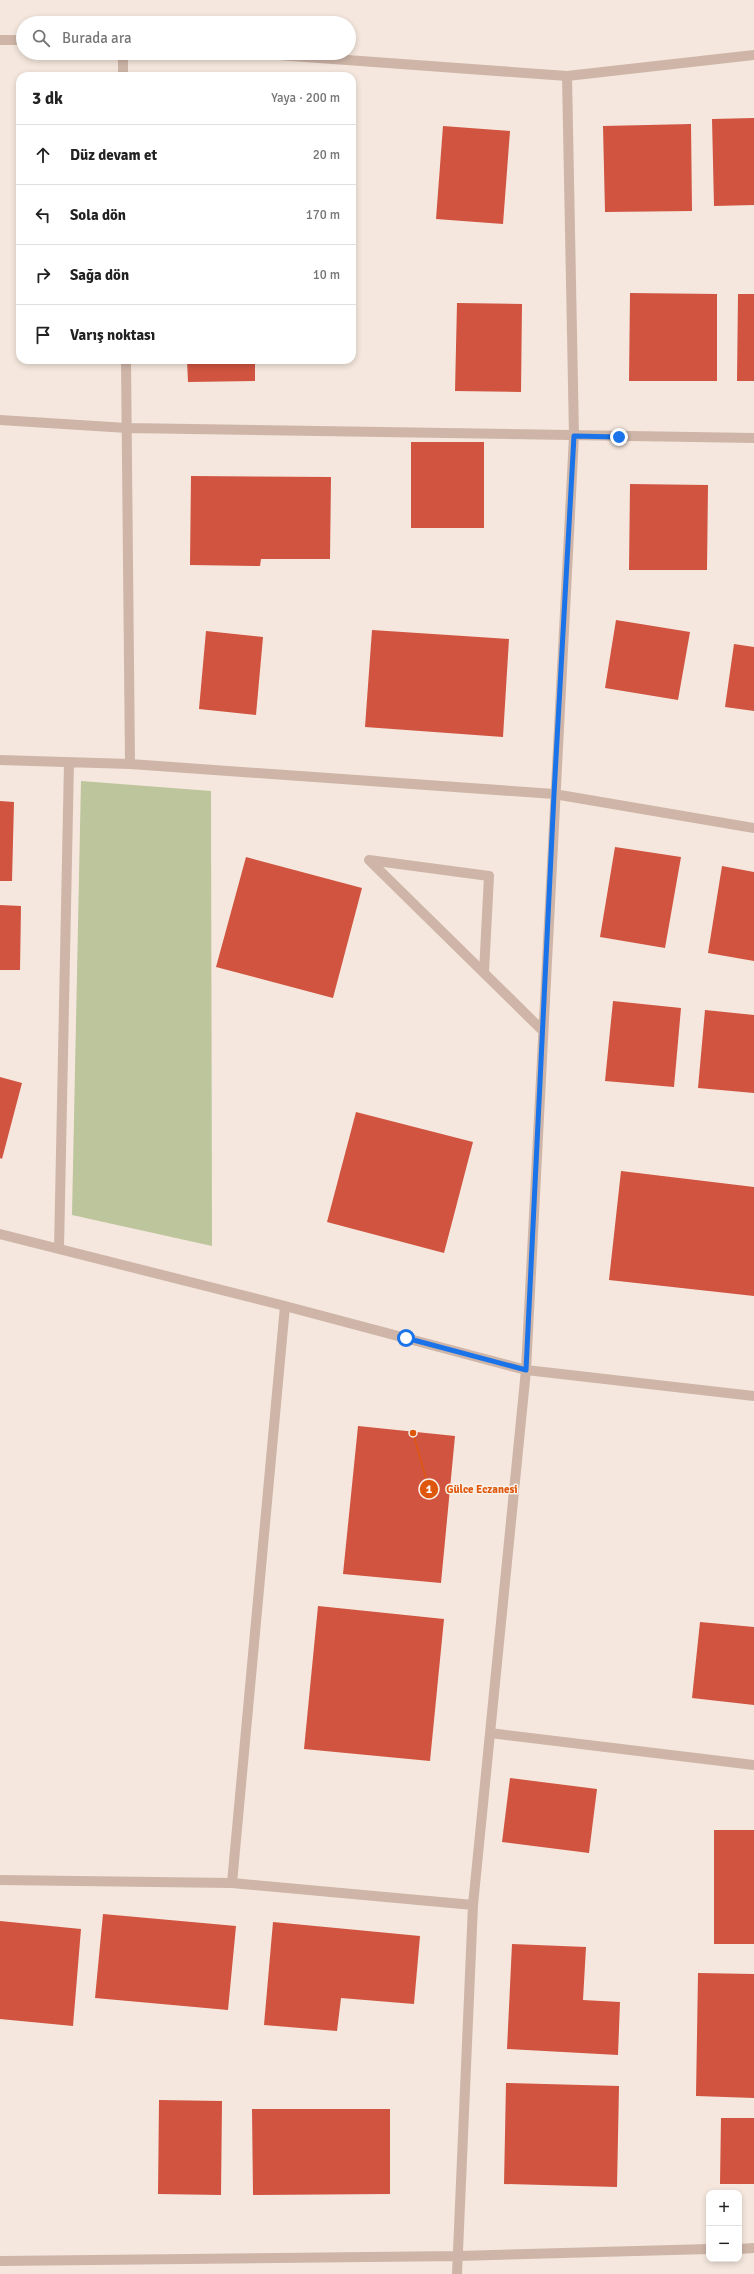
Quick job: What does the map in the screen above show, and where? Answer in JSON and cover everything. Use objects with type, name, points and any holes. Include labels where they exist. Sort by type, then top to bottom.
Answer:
[{"type":"street","points":[[0,40],[16,40]]},
{"type":"street","points":[[346,60],[567,76],[754,55]]},
{"type":"street","points":[[122,60],[123,72]]},
{"type":"street","points":[[457,2274],[473,1905],[526,1370],[554,794],[574,436],[567,76]]},
{"type":"street","points":[[126,364],[130,764]]},
{"type":"street","points":[[0,420],[127,428],[754,438]]},
{"type":"street","points":[[0,760],[130,764],[554,794],[754,828]]},
{"type":"street","points":[[59,1249],[69,762]]},
{"type":"street","points":[[484,972],[489,876],[370,860],[543,1031]]},
{"type":"street","points":[[0,1234],[285,1306],[526,1370],[754,1396]]},
{"type":"street","points":[[232,1883],[285,1306]]},
{"type":"street","points":[[490,1733],[754,1765]]},
{"type":"street","points":[[0,1880],[232,1883],[473,1905]]},
{"type":"street","points":[[742,2248],[754,2248]]},
{"type":"street","points":[[0,2261],[458,2256],[706,2249]]},
{"type":"green space","points":[[81,781],[211,791],[212,1246],[72,1215]]},
{"type":"building","points":[[754,118],[754,205],[714,206],[712,119]]},
{"type":"building","points":[[691,124],[692,211],[605,212],[603,126]]},
{"type":"building","points":[[443,126],[510,131],[503,224],[436,219]]},
{"type":"building","points":[[630,293],[717,294],[717,381],[629,381]]},
{"type":"building","points":[[738,294],[754,294],[754,381],[737,381]]},
{"type":"building","points":[[457,303],[522,304],[521,392],[455,391]]},
{"type":"building","points":[[187,364],[255,364],[255,381],[188,382]]},
{"type":"building","points":[[411,442],[484,442],[484,528],[411,528]]},
{"type":"building","points":[[191,476],[331,477],[330,559],[261,559],[260,566],[190,565]]},
{"type":"building","points":[[630,484],[708,485],[707,570],[629,570]]},
{"type":"building","points":[[616,620],[690,632],[678,700],[605,688]]},
{"type":"building","points":[[372,630],[509,639],[503,737],[365,727]]},
{"type":"building","points":[[206,631],[263,637],[256,715],[199,709]]},
{"type":"building","points":[[734,644],[754,647],[754,711],[725,707]]},
{"type":"building","points":[[0,801],[14,802],[12,881],[0,881]]},
{"type":"building","points":[[615,847],[681,857],[665,948],[600,937]]},
{"type":"building","points":[[246,857],[362,888],[333,998],[216,967]]},
{"type":"building","points":[[722,866],[754,872],[754,961],[708,953]]},
{"type":"building","points":[[0,905],[21,906],[20,970],[0,970]]},
{"type":"building","points":[[613,1001],[681,1008],[674,1087],[605,1081]]},
{"type":"building","points":[[705,1010],[754,1015],[754,1093],[698,1088]]},
{"type":"building","points":[[0,1077],[22,1083],[2,1159],[0,1158]]},
{"type":"building","points":[[356,1112],[473,1142],[444,1253],[327,1222]]},
{"type":"building","points":[[621,1171],[754,1187],[754,1296],[609,1280]]},
{"type":"building","points":[[358,1426],[455,1436],[441,1583],[343,1574]]},
{"type":"building","points":[[318,1606],[444,1619],[430,1761],[304,1749]]},
{"type":"building","points":[[700,1622],[754,1627],[754,1705],[692,1698]]},
{"type":"building","points":[[510,1778],[597,1789],[589,1853],[502,1842]]},
{"type":"building","points":[[714,1830],[754,1830],[754,1944],[714,1944]]},
{"type":"building","points":[[103,1914],[236,1926],[228,2010],[95,1998]]},
{"type":"building","points":[[0,1921],[81,1929],[73,2026],[0,2019]]},
{"type":"building","points":[[273,1922],[420,1936],[414,2004],[341,1998],[337,2031],[264,2025]]},
{"type":"building","points":[[512,1944],[586,1947],[583,2000],[620,2002],[618,2055],[507,2049]]},
{"type":"building","points":[[698,1973],[754,1974],[754,2098],[696,2096]]},
{"type":"building","points":[[506,2083],[619,2086],[617,2187],[504,2184]]},
{"type":"building","points":[[159,2100],[222,2101],[221,2195],[158,2194]]},
{"type":"building","points":[[252,2109],[390,2109],[390,2194],[253,2195]]},
{"type":"building","points":[[721,2118],[754,2118],[754,2184],[720,2184]]},
{"type":"place","name":"Gülce Eczanesi","points":[[413,1433]]},
{"type":"route","points":[[406,1338],[526,1370],[554,794],[574,436],[619,437]]}]
